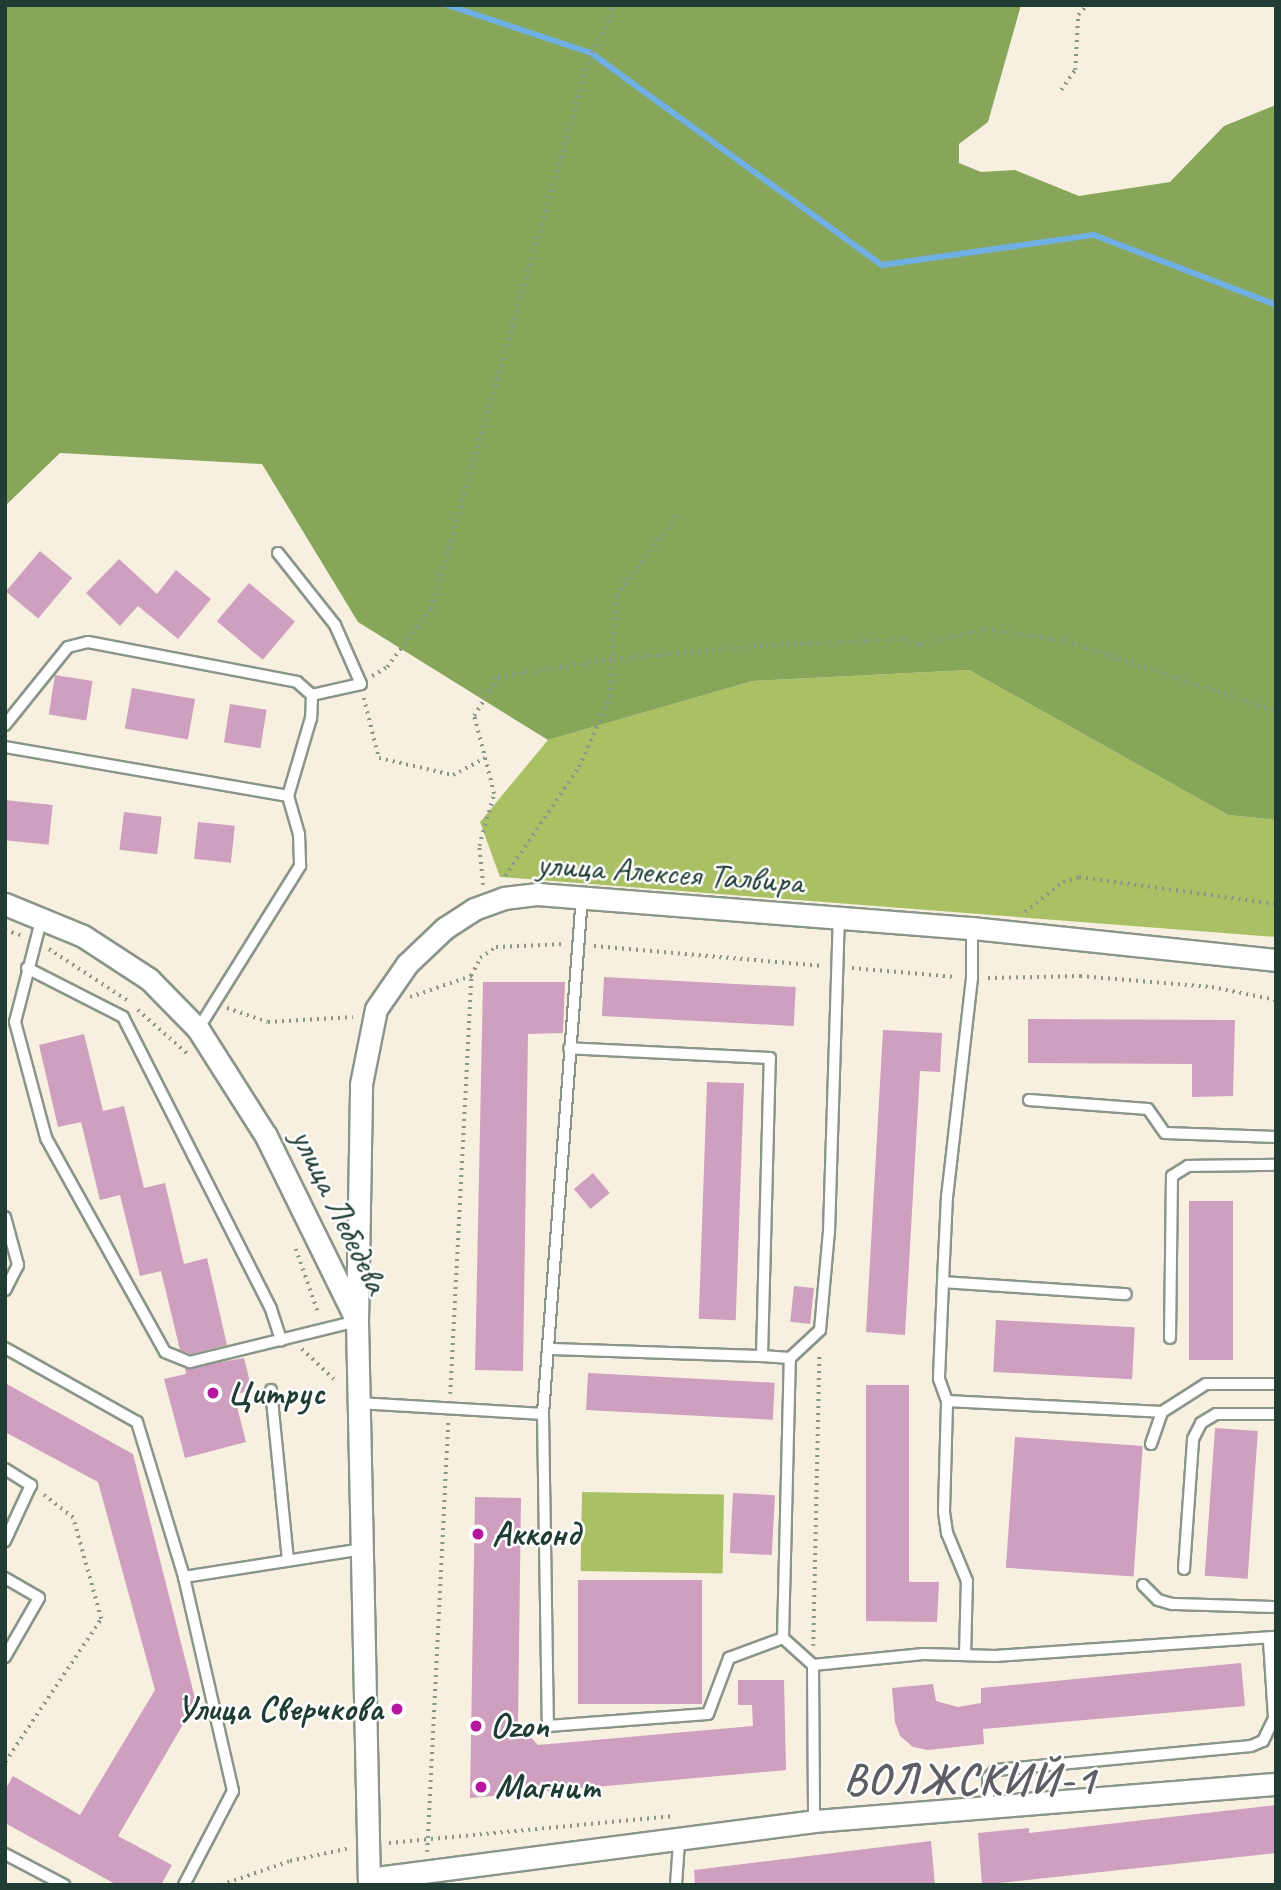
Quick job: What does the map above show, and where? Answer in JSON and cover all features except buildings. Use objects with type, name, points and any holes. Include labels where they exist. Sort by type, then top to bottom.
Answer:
[{"type":"street","name":"улица Алексея Талвира","points":[[357,1321],[360,1084],[376,1009],[407,964],[445,929],[485,905],[538,894],[582,896],[972,928],[1276,960]]},
{"type":"street","name":"улица Лебедева","points":[[5,904],[42,916],[149,979],[198,1028],[266,1136],[357,1321],[369,1882]]},
{"type":"street","points":[[369,1882],[427,1878],[814,1821],[1276,1784]]},
{"type":"lane","points":[[278,553],[335,625],[360,684],[312,695]]},
{"type":"lane","points":[[5,725],[68,647],[88,642],[297,682],[312,695]]},
{"type":"lane","points":[[198,1028],[300,866],[299,834],[288,796],[311,718],[312,695]]},
{"type":"lane","points":[[5,747],[288,796]]},
{"type":"lane","points":[[582,896],[543,1414],[548,1726],[708,1714],[729,1658],[783,1638]]},
{"type":"lane","points":[[42,916],[15,1022],[46,1138],[165,1352],[190,1362],[357,1321]]},
{"type":"lane","points":[[814,1821],[813,1665],[783,1638],[790,1358],[820,1330],[829,1232],[839,917]]},
{"type":"lane","points":[[965,1655],[967,1581],[947,1533],[944,1511],[947,1401],[939,1379],[947,1196],[972,978],[972,928]]},
{"type":"lane","points":[[27,968],[123,1017],[286,1339]]},
{"type":"lane","points":[[569,1048],[770,1058],[762,1356]]},
{"type":"lane","points":[[1029,1100],[1149,1109],[1166,1133],[1276,1137]]},
{"type":"lane","points":[[1170,1338],[1172,1176],[1188,1166],[1276,1165]]},
{"type":"lane","points":[[5,1217],[18,1265],[5,1290]]},
{"type":"lane","points":[[943,1282],[1126,1294]]},
{"type":"lane","points":[[5,1348],[137,1422],[184,1577],[233,1791],[184,1885]]},
{"type":"lane","points":[[549,1349],[790,1358]]},
{"type":"lane","points":[[947,1401],[1162,1412],[1206,1384],[1276,1384]]},
{"type":"lane","points":[[271,1390],[288,1560]]},
{"type":"lane","points":[[359,1403],[543,1414]]},
{"type":"lane","points":[[1151,1444],[1162,1412]]},
{"type":"lane","points":[[1184,1569],[1194,1439],[1201,1423],[1216,1414],[1276,1415]]},
{"type":"lane","points":[[5,1469],[31,1486],[5,1541]]},
{"type":"lane","points":[[184,1577],[363,1549]]},
{"type":"lane","points":[[5,1578],[38,1598],[5,1657]]},
{"type":"lane","points":[[1143,1585],[1158,1600],[1172,1604],[1276,1606]]},
{"type":"lane","points":[[813,1665],[923,1654],[965,1655],[1272,1639],[1274,1718],[1263,1741],[1251,1746],[996,1770],[988,1778],[988,1805]]},
{"type":"lane","points":[[676,1885],[680,1842]]},
{"type":"lane","points":[[5,1854],[64,1885]]},
{"type":"path","points":[[485,758],[453,775],[379,758],[360,684],[387,667],[431,609],[591,53],[612,17],[611,5]]},
{"type":"path","points":[[1061,90],[1075,70],[1078,15],[1087,5]]},
{"type":"path","points":[[485,905],[579,767],[610,697],[616,596],[680,513]]},
{"type":"path","points":[[485,905],[479,846],[494,794],[474,716],[498,677],[614,659],[878,640],[904,639],[920,645],[985,629],[1065,641],[1276,711]]},
{"type":"path","points":[[1001,931],[1063,882],[1079,877],[1276,904]]},
{"type":"path","points":[[34,940],[125,998],[198,1069]]},
{"type":"path","points":[[427,1878],[471,976],[480,958],[496,947],[577,944],[972,978],[1080,976],[1212,987],[1276,1000]]},
{"type":"path","points":[[215,1004],[268,1022],[356,1016],[471,976]]},
{"type":"path","points":[[295,1245],[317,1303],[321,1331]]},
{"type":"path","points":[[813,1665],[820,1330]]},
{"type":"path","points":[[286,1339],[335,1380]]},
{"type":"path","points":[[5,1762],[13,1757],[101,1619],[73,1518],[31,1486]]},
{"type":"green space","points":[[5,5],[1021,5],[988,122],[959,144],[959,163],[981,172],[1015,170],[1079,196],[1170,182],[1224,126],[1276,105],[1276,820],[1228,815],[969,670],[753,681],[548,740],[358,622],[262,464],[60,453],[5,506]]},
{"type":"green space","points":[[969,670],[1228,815],[1276,820],[1276,937],[500,877],[480,822],[548,740],[753,681]]},
{"type":"green space","points":[[582,1492],[724,1494],[723,1573],[581,1571]]},
{"type":"waterway","points":[[447,5],[591,53],[882,265],[1094,235],[1276,305]]},
{"type":"place","name":"Цитрус","points":[[213,1393]]},
{"type":"place","name":"Акконд","points":[[478,1534]]},
{"type":"place","name":"Улица Сверчкова","points":[[397,1709]]},
{"type":"place","name":"Ozon","points":[[476,1726]]},
{"type":"place","name":"Магнит","points":[[481,1787]]},
{"type":"district","name":"ВОЛЖСКИЙ-1","points":[[970,1780]]}]
